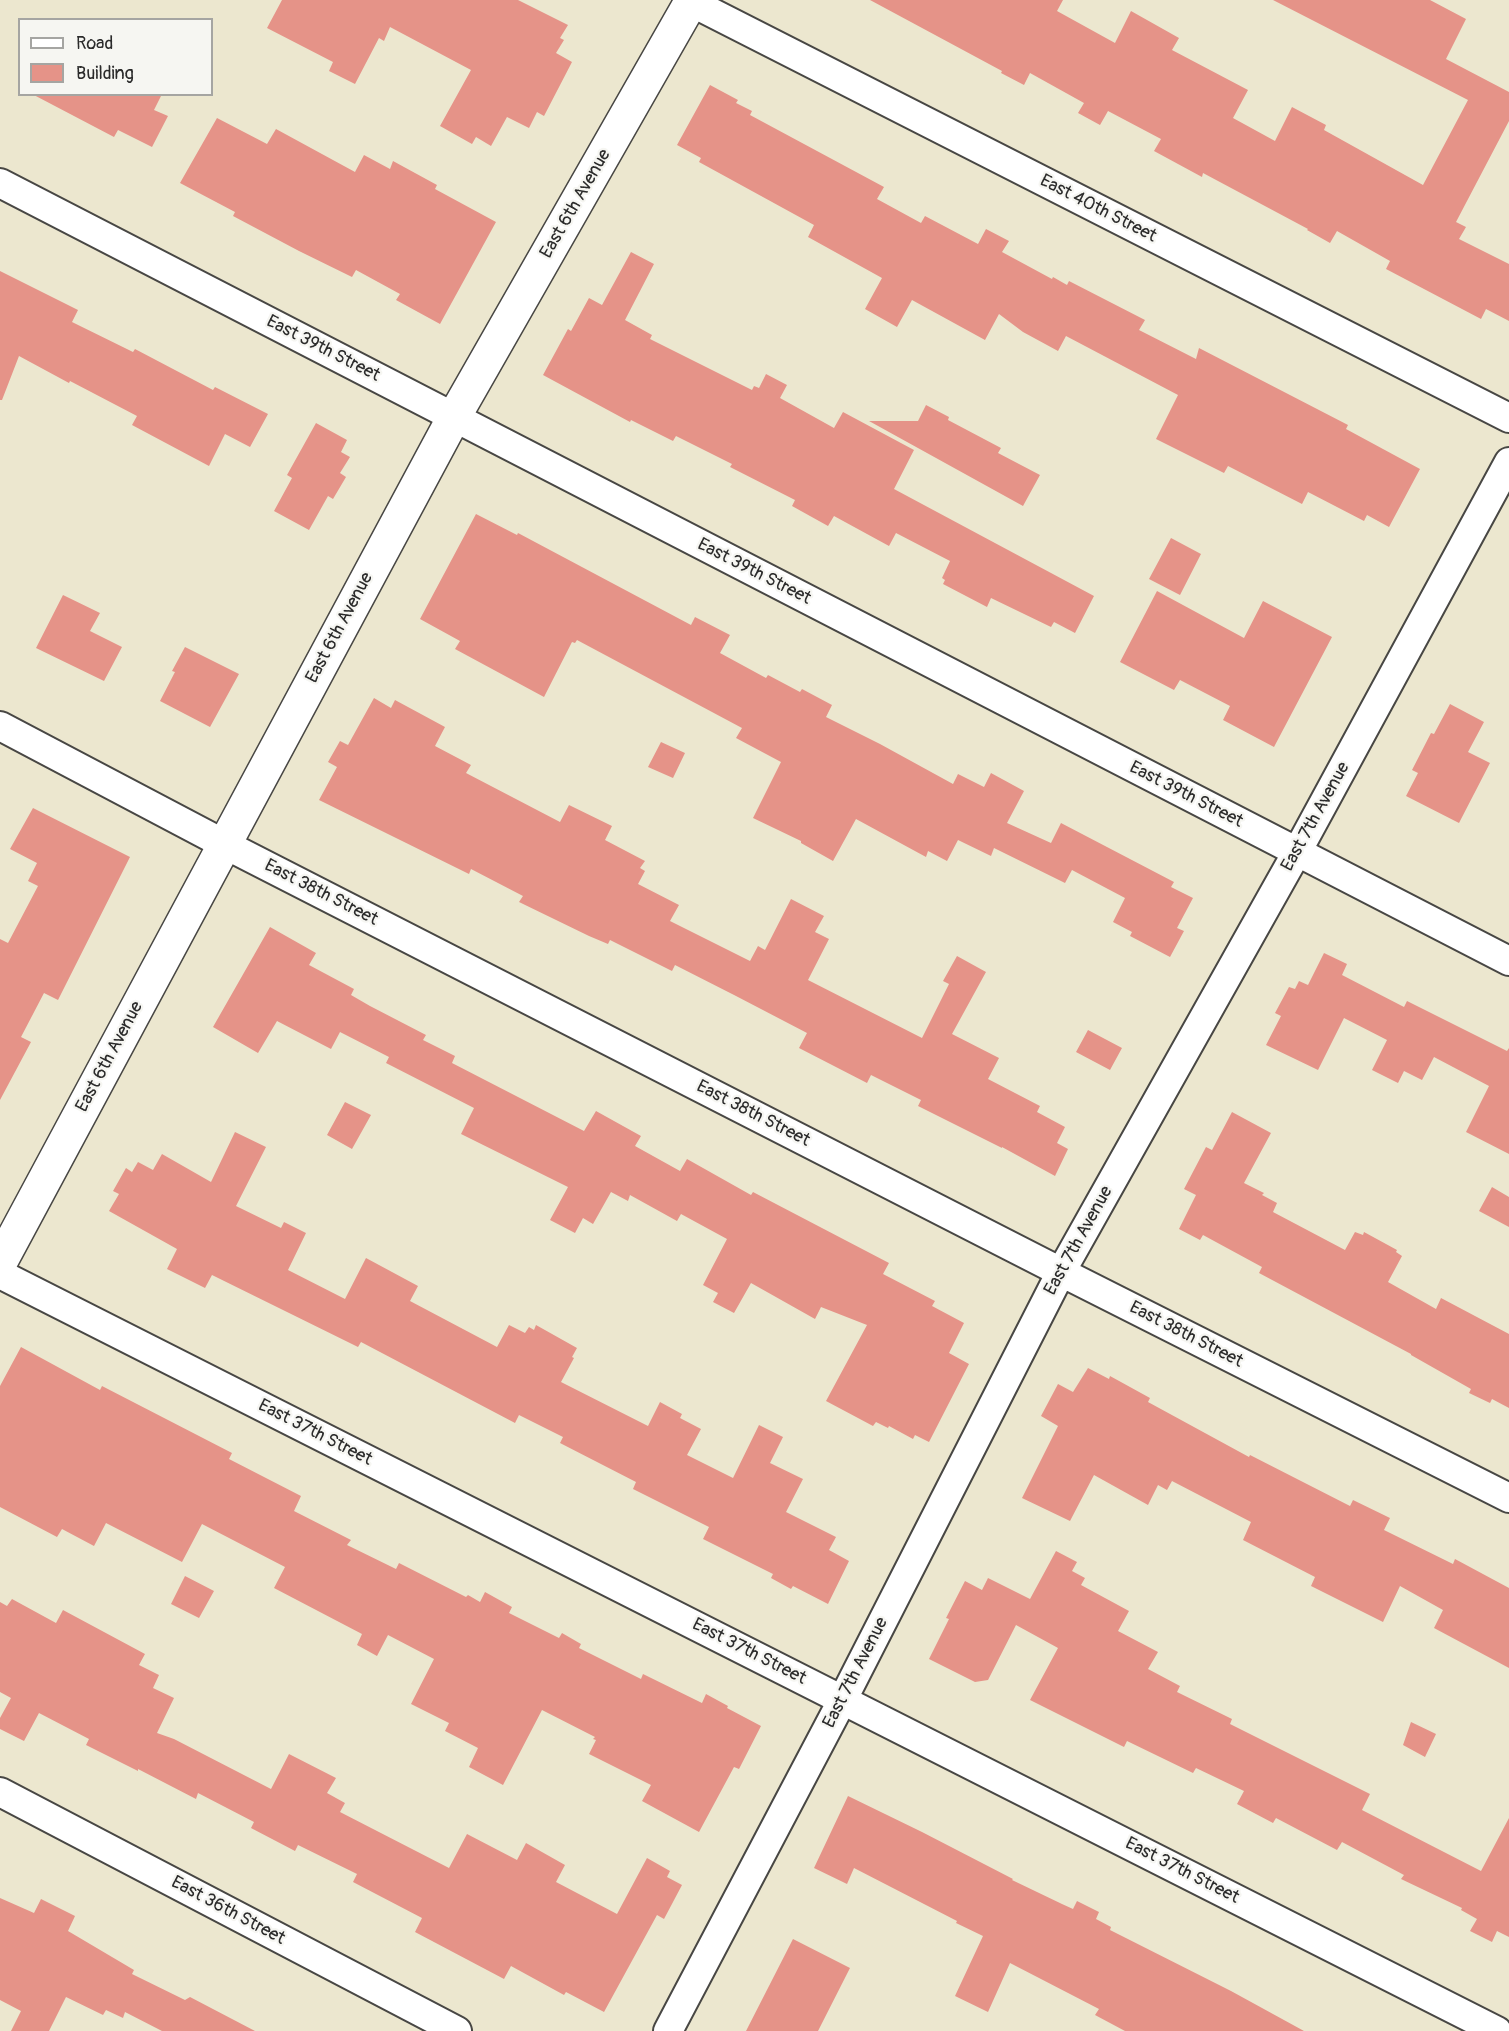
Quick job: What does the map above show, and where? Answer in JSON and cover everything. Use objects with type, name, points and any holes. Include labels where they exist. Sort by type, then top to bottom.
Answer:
[{"type":"street","name":"East 6th Avenue","points":[[0,1263],[454,417],[690,1]]},
{"type":"street","name":"East 40th Street","points":[[690,1],[1509,418]]},
{"type":"street","name":"East 39th Street","points":[[0,183],[1509,961]]},
{"type":"street","name":"East 7th Avenue","points":[[668,2031],[843,1699],[1061,1272],[1297,852],[1509,462]]},
{"type":"street","name":"East 38th Street","points":[[0,726],[224,844],[1509,1498]]},
{"type":"street","name":"East 37th Street","points":[[0,1274],[1497,2031]]},
{"type":"street","name":"East 36th Street","points":[[0,1792],[457,2031]]},
{"type":"building","points":[[282,0],[518,0],[568,25],[560,38],[564,40],[556,53],[572,62],[544,116],[537,112],[529,128],[507,117],[491,146],[476,137],[472,144],[440,126],[471,70],[390,27],[384,41],[379,38],[355,84],[329,71],[333,62],[267,28]]},
{"type":"building","points":[[870,0],[1063,0],[1057,11],[1115,43],[1131,11],[1179,38],[1172,50],[1248,90],[1233,118],[1275,141],[1292,107],[1326,125],[1324,130],[1423,185],[1468,100],[1273,0],[1430,0],[1466,19],[1446,59],[1509,92],[1509,121],[1456,222],[1466,227],[1459,239],[1509,264],[1509,321],[1486,309],[1481,319],[1386,269],[1390,261],[1337,231],[1330,243],[1203,173],[1202,177],[1154,151],[1161,139],[1108,111],[1100,125],[1078,113],[1084,103],[1030,73],[1024,85]]},
{"type":"building","points":[[710,85],[738,100],[736,103],[752,111],[750,115],[884,187],[877,199],[921,223],[925,216],[978,244],[986,229],[1009,241],[1002,252],[1052,279],[1053,277],[1067,285],[1069,281],[1145,320],[1139,330],[1196,359],[1199,348],[1348,425],[1346,429],[1420,469],[1389,527],[1367,515],[1364,521],[1308,492],[1302,504],[1228,466],[1224,473],[1156,439],[1178,395],[1066,336],[1058,351],[1023,332],[999,314],[985,340],[912,300],[897,327],[865,309],[882,278],[808,237],[814,225],[699,162],[701,158],[677,145]]},
{"type":"building","points":[[36,96],[161,96],[154,110],[168,116],[152,147],[118,130],[114,137]]},
{"type":"building","points":[[217,118],[267,144],[276,129],[355,172],[364,155],[390,169],[393,161],[437,185],[435,189],[496,222],[440,324],[396,300],[400,294],[356,270],[352,277],[299,251],[233,216],[235,212],[180,183]]},
{"type":"building","points":[[631,252],[654,264],[625,320],[652,335],[650,339],[752,390],[754,386],[759,388],[766,374],[787,385],[780,398],[834,428],[843,412],[914,450],[894,489],[1094,596],[1075,633],[1054,622],[1051,627],[991,598],[987,607],[943,584],[945,580],[942,578],[950,561],[896,533],[889,546],[834,516],[828,526],[792,506],[795,500],[730,467],[732,464],[676,436],[673,441],[631,420],[630,422],[543,375],[568,329],[571,331],[589,298],[602,305]]},
{"type":"building","points":[[0,271],[78,310],[72,322],[133,352],[135,349],[213,390],[215,387],[268,414],[250,447],[225,434],[209,466],[132,425],[137,416],[19,356],[2,400],[0,400]]},
{"type":"building","points":[[926,405],[949,417],[948,420],[1001,448],[998,453],[1040,475],[1023,506],[869,421],[918,421]]},
{"type":"building","points":[[316,423],[347,440],[341,452],[350,457],[340,473],[346,477],[333,499],[328,496],[309,530],[274,511],[292,478],[287,475]]},
{"type":"building","points":[[476,514],[517,535],[518,533],[691,625],[695,617],[730,635],[720,653],[766,678],[768,675],[800,692],[802,689],[832,705],[826,717],[953,784],[958,774],[984,787],[991,773],[1024,791],[1007,823],[1051,843],[1061,823],[1174,882],[1171,887],[1193,898],[1177,928],[1184,931],[1170,957],[1130,936],[1132,932],[1113,922],[1125,898],[1072,870],[1065,883],[994,848],[991,856],[958,840],[947,861],[928,851],[926,857],[856,819],[833,861],[801,841],[753,818],[781,762],[736,738],[742,728],[577,640],[575,643],[572,642],[544,697],[455,649],[460,641],[420,619]]},
{"type":"building","points":[[1171,538],[1201,554],[1180,595],[1149,579]]},
{"type":"building","points":[[1157,591],[1244,638],[1263,601],[1332,637],[1274,747],[1223,720],[1230,706],[1180,680],[1174,690],[1120,662]]},
{"type":"building","points":[[63,595],[100,613],[90,631],[122,647],[104,681],[36,648]]},
{"type":"building","points":[[185,647],[239,674],[210,727],[160,701]]},
{"type":"building","points":[[374,698],[391,708],[395,700],[445,727],[435,746],[471,765],[466,773],[560,822],[569,805],[612,826],[605,840],[645,861],[640,868],[645,871],[638,884],[679,905],[670,921],[750,961],[758,946],[765,950],[791,899],[824,916],[815,932],[829,939],[808,980],[922,1038],[949,984],[943,981],[957,956],[986,972],[952,1034],[999,1058],[988,1079],[1040,1106],[1037,1112],[1065,1127],[1057,1143],[1068,1149],[1055,1176],[918,1106],[921,1100],[871,1075],[867,1083],[799,1048],[807,1033],[736,996],[675,965],[672,971],[610,940],[608,944],[589,936],[519,902],[523,896],[471,869],[469,874],[319,800],[337,767],[328,762],[340,741],[348,745]]},
{"type":"building","points":[[1450,704],[1484,722],[1468,752],[1490,763],[1459,823],[1406,796],[1418,773],[1412,770],[1431,733],[1434,734]]},
{"type":"building","points":[[661,742],[685,753],[673,778],[648,767]]},
{"type":"building","points":[[33,808],[130,857],[58,1000],[44,993],[21,1037],[31,1042],[0,1100],[0,939],[8,943],[38,886],[28,881],[37,863],[10,849]]},
{"type":"building","points":[[270,927],[316,953],[309,965],[354,989],[351,995],[426,1035],[423,1040],[455,1056],[452,1063],[584,1131],[596,1111],[641,1136],[635,1146],[680,1171],[687,1159],[751,1195],[753,1192],[889,1263],[883,1274],[935,1301],[932,1306],[964,1323],[949,1353],[969,1364],[929,1442],[915,1435],[913,1439],[876,1422],[873,1426],[826,1401],[867,1325],[821,1307],[815,1319],[751,1283],[734,1313],[713,1302],[718,1293],[703,1285],[727,1239],[681,1214],[677,1221],[630,1195],[628,1201],[611,1192],[593,1224],[583,1218],[575,1233],[550,1220],[568,1187],[461,1134],[474,1108],[386,1063],[389,1057],[340,1032],[331,1049],[277,1021],[258,1053],[213,1027]]},
{"type":"building","points":[[1324,953],[1347,964],[1342,975],[1404,1007],[1407,1001],[1507,1051],[1509,1048],[1509,1154],[1466,1132],[1489,1086],[1434,1057],[1422,1080],[1404,1071],[1398,1083],[1372,1070],[1387,1040],[1344,1018],[1318,1070],[1266,1045],[1281,1016],[1275,1013],[1289,987],[1295,989],[1299,981],[1308,985]]},
{"type":"building","points":[[1088,1030],[1122,1048],[1110,1070],[1076,1052]]},
{"type":"building","points":[[345,1102],[371,1115],[352,1149],[327,1135]]},
{"type":"building","points":[[1232,1112],[1271,1133],[1244,1183],[1264,1193],[1262,1195],[1277,1203],[1273,1212],[1345,1250],[1355,1232],[1363,1235],[1364,1232],[1397,1250],[1396,1252],[1402,1256],[1388,1282],[1436,1309],[1441,1298],[1509,1334],[1509,1408],[1492,1399],[1490,1403],[1469,1393],[1471,1389],[1411,1354],[1259,1273],[1262,1267],[1203,1235],[1200,1240],[1179,1229],[1196,1195],[1184,1189],[1206,1147],[1212,1150]]},
{"type":"building","points":[[235,1132],[266,1147],[236,1206],[281,1228],[284,1222],[306,1233],[288,1270],[345,1299],[366,1258],[418,1286],[410,1301],[497,1347],[509,1325],[525,1333],[529,1327],[534,1330],[536,1325],[577,1348],[561,1382],[648,1426],[660,1402],[682,1414],[680,1418],[701,1429],[687,1455],[733,1478],[759,1425],[783,1437],[770,1463],[803,1479],[786,1512],[836,1537],[829,1550],[849,1561],[828,1604],[793,1586],[791,1589],[771,1578],[773,1574],[703,1539],[709,1527],[633,1489],[636,1482],[560,1443],[563,1437],[519,1415],[515,1423],[361,1342],[358,1347],[212,1275],[205,1288],[167,1269],[177,1249],[109,1211],[119,1194],[113,1191],[126,1168],[132,1172],[138,1162],[153,1170],[162,1154],[211,1182]]},
{"type":"building","points":[[1492,1187],[1509,1197],[1509,1227],[1479,1211]]},
{"type":"building","points":[[21,1347],[100,1390],[102,1386],[232,1453],[229,1459],[301,1496],[294,1511],[351,1540],[347,1545],[396,1569],[399,1563],[480,1602],[485,1592],[512,1607],[509,1613],[559,1638],[562,1633],[581,1644],[579,1648],[641,1679],[643,1674],[702,1703],[706,1694],[761,1726],[739,1769],[734,1767],[699,1832],[642,1801],[651,1785],[589,1754],[596,1740],[593,1739],[595,1737],[542,1710],[503,1785],[469,1767],[478,1748],[445,1731],[449,1723],[411,1704],[434,1659],[388,1635],[377,1656],[357,1645],[362,1634],[274,1588],[285,1567],[202,1524],[182,1562],[106,1523],[94,1546],[62,1529],[57,1537],[0,1507],[0,1386]]},
{"type":"building","points":[[1088,1368],[1109,1379],[1110,1376],[1150,1398],[1148,1402],[1249,1457],[1250,1455],[1350,1506],[1353,1500],[1390,1518],[1384,1530],[1453,1564],[1455,1559],[1509,1588],[1509,1668],[1434,1628],[1443,1610],[1400,1586],[1383,1622],[1311,1586],[1315,1577],[1243,1540],[1251,1522],[1172,1481],[1167,1490],[1158,1485],[1148,1505],[1094,1475],[1070,1521],[1022,1498],[1058,1426],[1041,1416],[1058,1384],[1073,1392]]},
{"type":"building","points":[[1056,1551],[1077,1562],[1072,1571],[1085,1578],[1081,1585],[1129,1611],[1118,1631],[1158,1652],[1148,1669],[1180,1686],[1177,1692],[1232,1719],[1230,1724],[1370,1794],[1362,1810],[1481,1871],[1509,1818],[1509,1937],[1497,1931],[1492,1942],[1470,1931],[1477,1919],[1461,1910],[1462,1908],[1401,1879],[1404,1875],[1342,1842],[1337,1850],[1276,1818],[1273,1823],[1237,1804],[1244,1791],[1196,1768],[1193,1773],[1127,1741],[1124,1747],[1030,1700],[1058,1648],[1016,1625],[988,1680],[975,1682],[929,1659],[965,1581],[982,1590],[988,1578],[1030,1599]]},
{"type":"building","points":[[185,1576],[214,1591],[199,1618],[171,1604]]},
{"type":"building","points":[[12,1599],[56,1623],[63,1610],[145,1654],[139,1665],[159,1675],[153,1688],[174,1698],[157,1733],[174,1739],[271,1789],[289,1754],[336,1778],[327,1793],[345,1803],[340,1812],[449,1868],[467,1834],[517,1860],[526,1843],[565,1865],[556,1882],[617,1914],[647,1858],[670,1871],[667,1877],[682,1885],[664,1919],[657,1915],[604,2012],[566,1992],[564,1995],[511,1966],[504,1979],[415,1932],[422,1918],[353,1882],[357,1874],[298,1845],[295,1851],[251,1828],[254,1822],[198,1793],[196,1799],[86,1745],[89,1739],[39,1713],[24,1741],[0,1729],[0,1718],[11,1698],[0,1692],[0,1602],[7,1606]]},
{"type":"building","points":[[1411,1722],[1436,1734],[1425,1757],[1403,1745]]},
{"type":"building","points":[[848,1796],[1062,1904],[1073,1909],[1077,1901],[1099,1912],[1096,1919],[1111,1927],[1110,1930],[1304,2031],[1125,2031],[1095,2015],[1099,2009],[1010,1963],[988,2012],[955,1996],[983,1936],[854,1868],[847,1884],[814,1868]]},
{"type":"building","points":[[0,1898],[34,1913],[41,1899],[75,1916],[68,1931],[134,1970],[132,1974],[185,2000],[190,1997],[255,2031],[162,2031],[125,2012],[123,2018],[106,2010],[103,2015],[66,1997],[49,2031],[11,2031],[21,2011],[0,2000]]},
{"type":"building","points":[[793,1939],[850,1968],[818,2031],[746,2031]]}]
